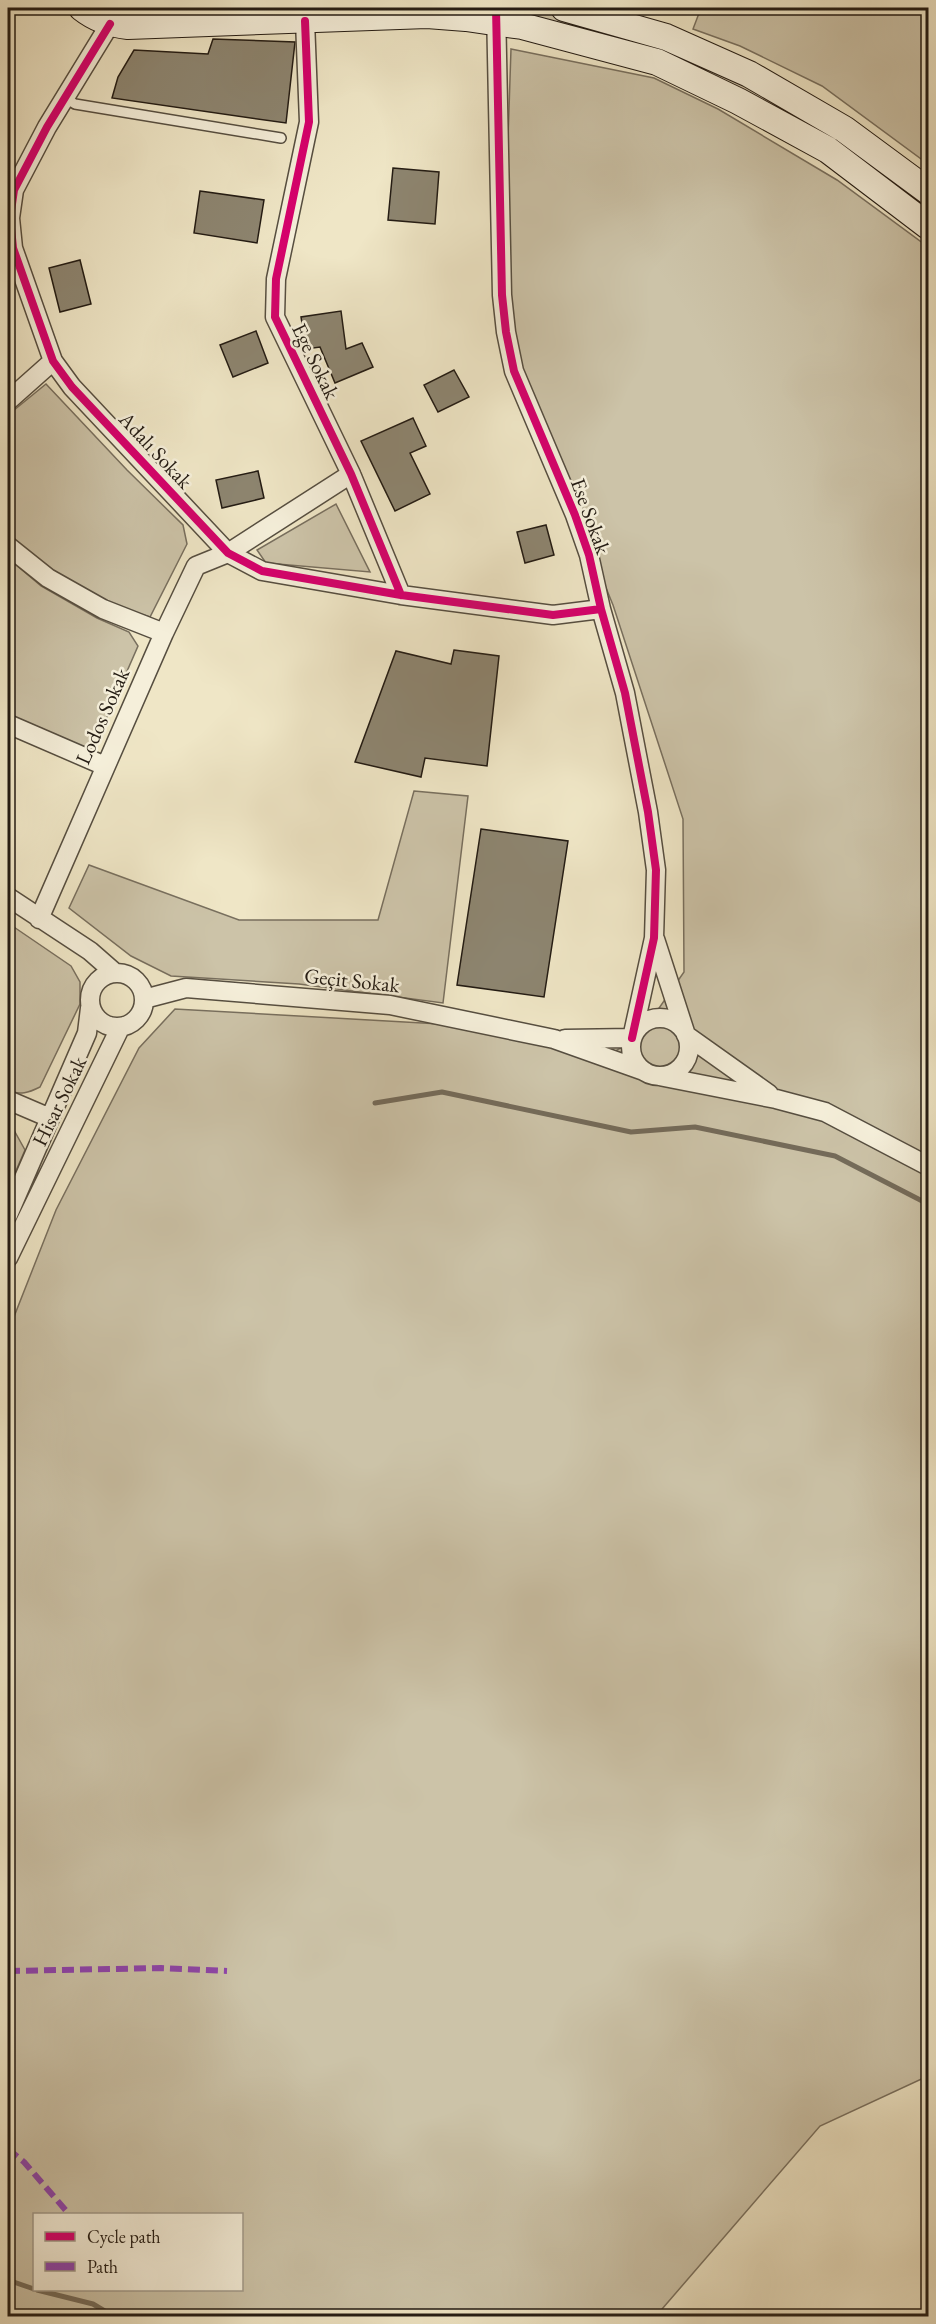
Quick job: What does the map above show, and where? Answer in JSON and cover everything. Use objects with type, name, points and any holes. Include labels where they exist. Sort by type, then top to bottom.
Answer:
[{"type":"main road","points":[[82,8],[110,24],[128,26],[427,15],[496,15],[522,26],[657,62],[738,100],[828,150],[928,226]]},
{"type":"main road","points":[[564,8],[666,37],[749,74],[844,129],[928,190]]},
{"type":"street","name":"Ese Sokak","points":[[496,15],[502,295],[506,332],[514,371],[589,555],[601,609],[625,693],[648,812],[656,870],[654,938],[632,1038]]},
{"type":"street","name":"Ege Sokak","points":[[305,21],[309,122],[276,279],[274,317],[351,474],[401,595]]},
{"type":"street","name":"Adalı Sokak","points":[[110,24],[47,127],[14,190],[9,218],[13,248],[53,361],[72,387],[228,553],[262,571],[401,595],[553,615],[601,609]]},
{"type":"street","points":[[8,401],[53,361]]},
{"type":"street","points":[[228,553],[351,474]]},
{"type":"street","points":[[8,546],[48,578],[103,609],[164,633]]},
{"type":"street","name":"Lodos Sokak","points":[[39,919],[164,633],[196,566],[228,553]]},
{"type":"street","points":[[8,724],[105,766]]},
{"type":"street","points":[[8,897],[90,951],[114,972]]},
{"type":"street","points":[[654,938],[686,1035],[689,1044],[684,1063],[668,1075],[651,1074],[634,1060],[632,1038],[644,1023],[653,1019],[672,1021],[686,1035],[776,1099]]},
{"type":"street","points":[[114,972],[123,973],[138,982],[144,999],[139,1016],[133,1022],[120,1028],[99,1021],[90,1008],[89,996],[98,980],[114,972]]},
{"type":"street","name":"Geçit Sokak","points":[[144,999],[186,988],[390,1005],[554,1039]]},
{"type":"street","name":"Hisar Sokak","points":[[8,1215],[87,1033],[90,1008]]},
{"type":"street","name":"Hisar Sokak","points":[[8,1258],[120,1028]]},
{"type":"street","points":[[554,1039],[632,1038]]},
{"type":"street","points":[[554,1039],[651,1074],[776,1099],[825,1112],[928,1166]]},
{"type":"street","points":[[8,1100],[50,1118]]},
{"type":"lane","points":[[65,98],[75,104],[282,138]]},
{"type":"shaded area","points":[[100,8],[374,8],[127,14]]},
{"type":"shaded area","points":[[511,8],[533,8],[663,45],[747,83],[839,136],[928,203],[928,214],[834,144],[512,17],[509,10]]},
{"type":"shaded area","points":[[701,8],[928,8],[928,164],[822,86],[740,46],[693,29]]},
{"type":"shaded area","points":[[511,49],[654,78],[718,109],[837,180],[928,247],[928,2076],[820,2126],[656,2316],[8,2316],[8,1332],[56,1210],[139,1048],[175,1009],[440,1024],[611,1053],[637,1040],[684,972],[683,819],[613,605],[522,382],[504,260]]},
{"type":"shaded area","points":[[46,384],[127,470],[183,525],[187,544],[150,617],[103,602],[49,570],[8,537],[8,415]]},
{"type":"shaded area","points":[[336,504],[370,572],[266,563],[257,550]]},
{"type":"shaded area","points":[[8,558],[41,586],[97,618],[129,632],[138,646],[93,749],[83,749],[8,716]]},
{"type":"shaded area","points":[[414,791],[468,796],[443,1003],[299,984],[171,976],[131,956],[69,908],[89,865],[239,920],[378,920]]},
{"type":"shaded area","points":[[8,923],[71,966],[80,982],[80,1004],[40,1087],[21,1093],[8,1091]]},
{"type":"shaded area","points":[[8,1122],[25,1150],[8,1189]]},
{"type":"building","points":[[213,39],[295,42],[286,123],[112,98],[118,77],[134,50],[208,54]]},
{"type":"building","points":[[393,168],[439,172],[435,224],[388,220]]},
{"type":"building","points":[[200,191],[264,200],[257,243],[194,233]]},
{"type":"building","points":[[80,260],[91,304],[60,312],[49,268]]},
{"type":"building","points":[[341,311],[346,349],[362,343],[373,367],[335,383],[320,347],[306,349],[301,317]]},
{"type":"building","points":[[256,331],[268,363],[233,377],[220,345]]},
{"type":"building","points":[[454,370],[469,397],[438,412],[424,385]]},
{"type":"building","points":[[413,418],[426,446],[410,453],[430,494],[395,511],[361,441]]},
{"type":"building","points":[[258,471],[264,498],[222,508],[216,480]]},
{"type":"building","points":[[546,525],[554,555],[525,563],[517,532]]},
{"type":"building","points":[[454,650],[499,656],[487,766],[425,758],[421,777],[355,762],[396,651],[451,664]]},
{"type":"building","points":[[481,829],[568,841],[544,997],[457,985]]},
{"type":"waterway","points":[[375,1103],[442,1092],[631,1132],[695,1127],[835,1156],[928,1204]]},
{"type":"waterway","points":[[8,2280],[33,2289]]},
{"type":"waterway","points":[[41,2291],[93,2304],[113,2316]]},
{"type":"marked path","points":[[8,1971],[161,1968],[227,1971]]},
{"type":"marked path","points":[[8,2149],[24,2162],[68,2213]]},
{"type":"cycle path","points":[[496,8],[502,295],[506,332],[514,371],[575,515],[589,555],[601,609],[625,693],[648,812],[656,870],[654,938],[632,1038]]},
{"type":"cycle path","points":[[305,21],[309,122],[276,279],[275,317],[351,474],[401,595]]},
{"type":"cycle path","points":[[110,24],[47,127],[14,190],[10,218],[13,248],[53,361],[72,387],[228,553],[262,571],[401,595],[553,615],[601,609]]}]
